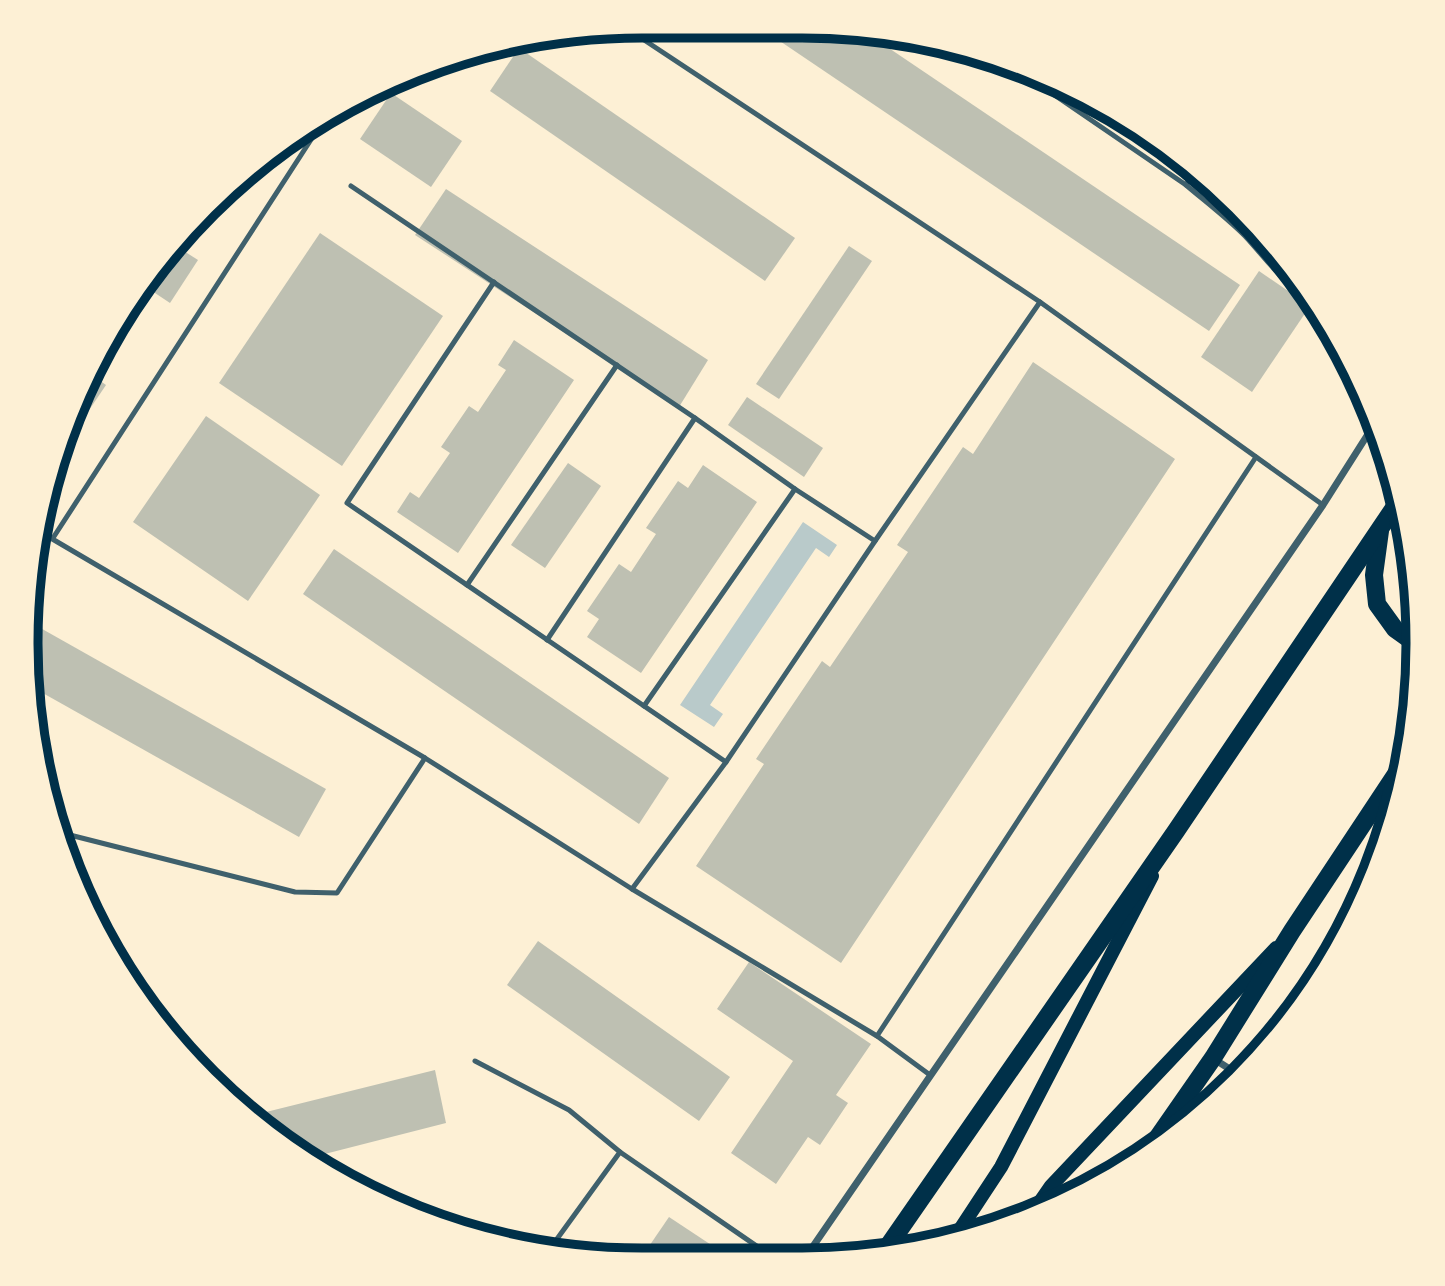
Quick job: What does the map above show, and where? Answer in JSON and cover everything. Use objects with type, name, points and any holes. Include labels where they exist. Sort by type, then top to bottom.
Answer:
[{"type":"main road","points":[[892,1240],[1176,831],[1392,512]]},
{"type":"main road","points":[[1381,528],[1374,575],[1377,604],[1395,629],[1406,637]]},
{"type":"main road","points":[[1166,1126],[1213,1058],[1292,931],[1390,784]]},
{"type":"main road","points":[[962,1226],[1001,1167],[1176,831]]},
{"type":"main road","points":[[1044,1196],[1292,931]]},
{"type":"street","points":[[812,1247],[1323,505],[1368,434]]},
{"type":"street","points":[[1213,1058],[1230,1069]]},
{"type":"lane","points":[[641,38],[1040,302],[1323,505]]},
{"type":"lane","points":[[1054,94],[1186,185],[1243,234],[1284,278]]},
{"type":"lane","points":[[53,538],[313,136]]},
{"type":"lane","points":[[1186,185],[1190,179]]},
{"type":"lane","points":[[351,186],[875,541]]},
{"type":"lane","points":[[494,282],[347,503],[726,762]]},
{"type":"lane","points":[[632,889],[726,762],[1040,302]]},
{"type":"lane","points":[[467,585],[617,365]]},
{"type":"lane","points":[[547,640],[695,418]]},
{"type":"lane","points":[[877,1036],[1256,457]]},
{"type":"lane","points":[[644,706],[795,489]]},
{"type":"lane","points":[[48,536],[425,758],[632,889],[877,1036],[930,1075]]},
{"type":"lane","points":[[70,835],[296,892],[337,892],[425,758]]},
{"type":"lane","points":[[475,1061],[569,1110],[620,1152],[759,1248]]},
{"type":"lane","points":[[556,1241],[620,1152]]},
{"type":"shaded area","points":[[803,522],[837,545],[829,557],[816,548],[710,705],[723,714],[714,727],[680,705]]},
{"type":"building","points":[[775,38],[883,44],[1240,285],[1209,331]]},
{"type":"building","points":[[523,51],[795,238],[765,281],[490,91],[516,52]]},
{"type":"building","points":[[392,94],[462,141],[431,187],[360,139]]},
{"type":"building","points":[[446,189],[708,360],[679,407],[415,235]]},
{"type":"building","points":[[320,233],[443,316],[342,466],[219,383]]},
{"type":"building","points":[[849,246],[872,261],[779,399],[756,384]]},
{"type":"building","points":[[183,251],[198,260],[170,303],[152,291]]},
{"type":"building","points":[[1259,271],[1299,298],[1307,310],[1252,392],[1201,357]]},
{"type":"building","points":[[514,340],[574,380],[458,553],[397,512],[410,492],[419,498],[450,453],[441,447],[469,406],[478,412],[506,370],[498,365]]},
{"type":"building","points":[[1033,362],[1175,459],[841,963],[696,866],[764,764],[756,759],[822,661],[830,667],[908,552],[897,545],[963,447],[973,454]]},
{"type":"building","points":[[99,380],[106,385],[81,421]]},
{"type":"building","points":[[747,397],[823,448],[804,477],[728,425]]},
{"type":"building","points":[[206,416],[320,495],[248,601],[133,522]]},
{"type":"building","points":[[568,463],[601,486],[545,568],[511,545]]},
{"type":"building","points":[[703,465],[757,502],[641,673],[587,637],[599,619],[587,611],[619,564],[631,572],[656,534],[646,528],[678,481],[688,488]]},
{"type":"building","points":[[334,549],[669,778],[639,824],[303,594]]},
{"type":"building","points":[[39,627],[326,789],[299,837],[41,692]]},
{"type":"building","points":[[538,941],[730,1077],[699,1121],[507,985]]},
{"type":"building","points":[[749,962],[871,1044],[836,1095],[848,1103],[820,1145],[808,1137],[776,1184],[731,1153],[793,1061],[717,1009]]},
{"type":"building","points":[[435,1070],[446,1123],[321,1155],[263,1113]]},
{"type":"building","points":[[669,1217],[716,1248],[648,1248]]}]
